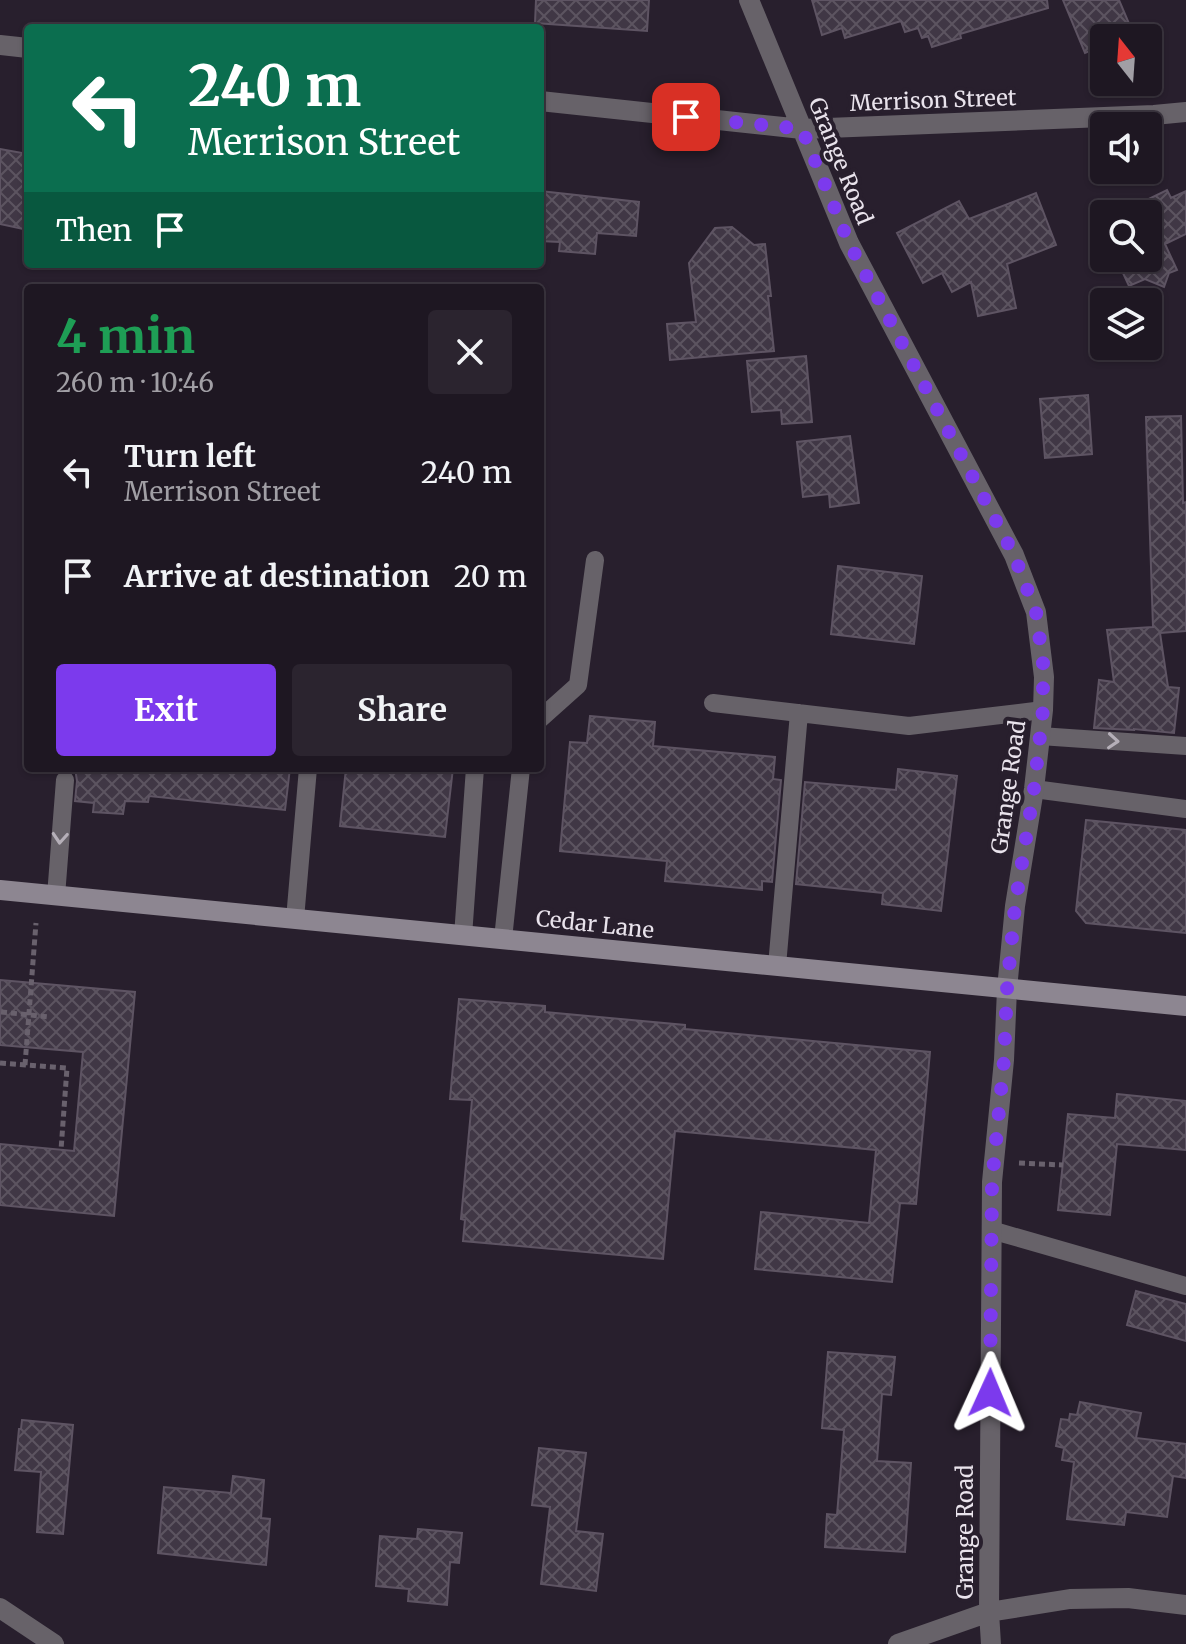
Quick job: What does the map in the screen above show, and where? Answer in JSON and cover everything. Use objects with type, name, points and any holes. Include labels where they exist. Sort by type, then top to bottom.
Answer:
[{"type":"main road","name":"Cedar Lane","points":[[0,890],[1186,1006]]},
{"type":"street","name":"Grange Road","points":[[749,0],[849,243],[1014,555],[1036,612],[1043,663],[1043,710],[1015,906],[992,1182],[991,1644]]},
{"type":"street","points":[[0,45],[24,48]]},
{"type":"street","name":"Merrison Street","points":[[544,101],[802,129],[1186,112]]},
{"type":"street","points":[[898,1644],[989,1612],[1070,1599],[1128,1598],[1186,1605]]},
{"type":"street","points":[[0,1608],[54,1644]]},
{"type":"lane","points":[[544,715],[578,685],[595,560]]},
{"type":"lane","points":[[713,703],[909,726],[1043,710]]},
{"type":"lane","points":[[777,966],[799,713]]},
{"type":"lane","points":[[1040,736],[1186,746]]},
{"type":"lane","points":[[295,919],[308,772]]},
{"type":"lane","points":[[463,936],[475,772]]},
{"type":"lane","points":[[503,939],[521,772]]},
{"type":"lane","points":[[47,895],[65,780]]},
{"type":"lane","points":[[1034,789],[1186,809]]},
{"type":"lane","points":[[991,1230],[1186,1286]]},
{"type":"path","points":[[25,1065],[29,1015],[47,895]]},
{"type":"path","points":[[1,1012],[50,1017]]},
{"type":"path","points":[[0,1063],[67,1068],[61,1150]]},
{"type":"path","points":[[994,1162],[1063,1165]]},
{"type":"building","points":[[536,0],[649,0],[647,31],[535,23]]},
{"type":"building","points":[[812,0],[1047,0],[1048,8],[960,34],[961,38],[932,47],[928,36],[922,38],[918,28],[905,32],[901,21],[845,38],[842,28],[822,35]]},
{"type":"building","points":[[1063,0],[1119,0],[1129,24],[1090,24],[1090,51],[1085,53]]},
{"type":"building","points":[[0,149],[24,153],[24,229],[0,224]]},
{"type":"building","points":[[1167,190],[1171,198],[1186,191],[1186,234],[1165,244],[1177,270],[1169,273],[1164,287],[1145,279],[1129,286],[1122,272],[1162,272],[1162,200],[1146,200]]},
{"type":"building","points":[[544,191],[639,202],[636,236],[597,233],[595,254],[559,251],[560,242],[544,241]]},
{"type":"building","points":[[1036,193],[1056,245],[1007,264],[1016,308],[978,316],[971,282],[952,292],[942,273],[923,283],[897,233],[959,201],[969,219]]},
{"type":"building","points":[[732,227],[754,245],[765,244],[774,351],[670,360],[667,324],[696,322],[689,263],[715,228]]},
{"type":"building","points":[[806,356],[812,422],[782,424],[781,410],[752,412],[747,361]]},
{"type":"building","points":[[1088,395],[1092,454],[1045,458],[1040,399]]},
{"type":"building","points":[[1181,416],[1183,503],[1186,502],[1186,631],[1160,633],[1168,687],[1179,688],[1174,733],[1094,728],[1099,680],[1114,682],[1107,630],[1153,627],[1146,417]]},
{"type":"building","points":[[850,436],[859,503],[830,507],[829,494],[803,497],[797,442]]},
{"type":"building","points":[[838,566],[922,576],[914,644],[831,634]]},
{"type":"building","points":[[590,716],[655,722],[653,746],[775,757],[773,779],[781,780],[772,882],[762,881],[762,890],[665,881],[667,861],[560,851],[570,742],[587,743]]},
{"type":"building","points":[[898,769],[957,776],[941,911],[882,904],[883,893],[796,884],[805,782],[896,790]]},
{"type":"building","points":[[76,772],[290,772],[285,810],[149,796],[148,802],[125,801],[123,814],[93,812],[94,803],[75,801]]},
{"type":"building","points":[[346,772],[453,772],[445,837],[340,826]]},
{"type":"building","points":[[1086,820],[1186,830],[1186,933],[1086,923],[1076,911]]},
{"type":"building","points":[[0,980],[135,992],[114,1216],[0,1205],[0,1144],[74,1151],[83,1052],[0,1045]]},
{"type":"building","points":[[459,999],[545,1006],[545,1012],[685,1025],[685,1029],[930,1052],[916,1204],[900,1203],[892,1282],[755,1269],[761,1212],[869,1223],[876,1150],[675,1131],[663,1259],[463,1241],[465,1220],[461,1219],[472,1100],[450,1099]]},
{"type":"building","points":[[1117,1094],[1186,1101],[1186,1150],[1117,1144],[1110,1215],[1058,1210],[1068,1114],[1115,1118]]},
{"type":"building","points":[[1136,1291],[1186,1304],[1186,1341],[1127,1325]]},
{"type":"building","points":[[828,1352],[895,1357],[891,1395],[882,1394],[877,1461],[911,1463],[905,1552],[825,1547],[827,1514],[837,1515],[844,1430],[822,1428]]},
{"type":"building","points":[[1080,1402],[1141,1413],[1136,1438],[1186,1444],[1186,1478],[1173,1476],[1167,1517],[1126,1512],[1124,1525],[1067,1519],[1074,1462],[1062,1460],[1064,1448],[1056,1446],[1061,1419],[1069,1420],[1070,1414],[1077,1415]]},
{"type":"building","points":[[22,1420],[73,1425],[63,1534],[37,1532],[41,1472],[15,1470]]},
{"type":"building","points":[[539,1448],[586,1453],[576,1531],[603,1534],[596,1591],[541,1584],[550,1507],[532,1505]]},
{"type":"building","points":[[233,1476],[264,1480],[261,1518],[270,1519],[266,1565],[158,1553],[164,1487],[231,1493]]},
{"type":"building","points":[[418,1529],[462,1533],[459,1563],[450,1562],[447,1605],[408,1601],[409,1589],[376,1586],[380,1536],[417,1539]]},
{"type":"route","points":[[686,117],[802,129],[849,243],[1014,555],[1036,612],[1044,677],[1043,710],[1015,906],[992,1182],[990,1393]]}]
